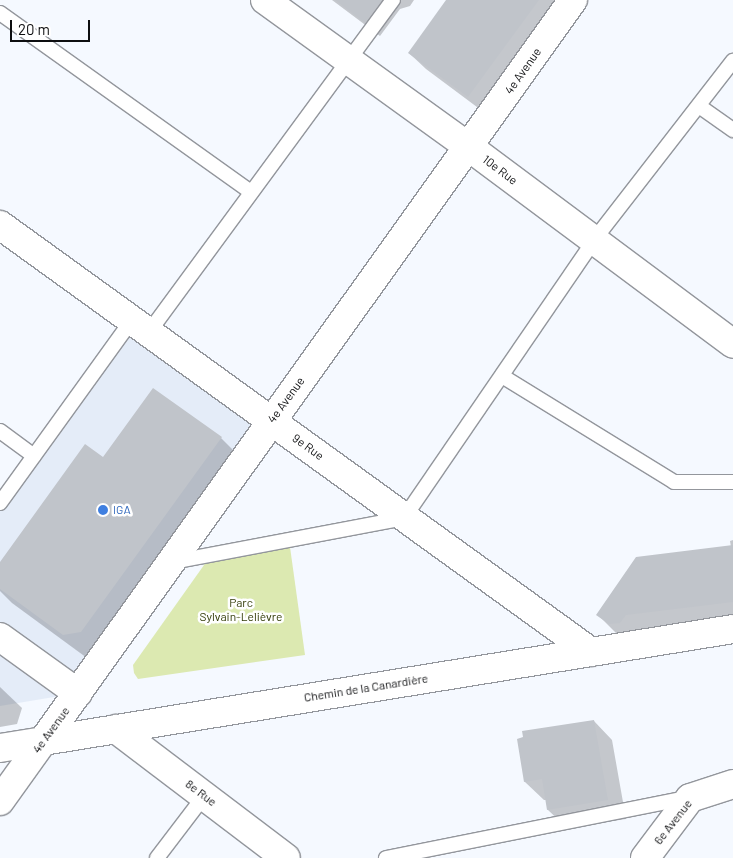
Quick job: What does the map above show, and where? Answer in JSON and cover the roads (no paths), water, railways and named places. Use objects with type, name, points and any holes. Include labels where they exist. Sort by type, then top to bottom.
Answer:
[{"type":"street","name":"10e Rue","points":[[266,0],[469,147],[733,344]]},
{"type":"street","name":"4e Avenue","points":[[0,801],[573,0]]},
{"type":"street","name":"9e Rue","points":[[0,225],[591,652]]},
{"type":"street","name":"Chemin de la Canardière","points":[[0,748],[733,629]]},
{"type":"street","points":[[0,637],[78,693]]},
{"type":"street","name":"8e Rue","points":[[116,729],[286,858]]},
{"type":"street","name":"6e Avenue","points":[[645,858],[690,798],[733,784]]},
{"type":"lane","points":[[0,503],[34,456],[251,192],[393,0]]},
{"type":"lane","points":[[0,13],[251,192]]},
{"type":"lane","points":[[171,562],[404,518],[594,240],[733,61]]},
{"type":"lane","points":[[699,106],[733,130]]},
{"type":"lane","points":[[502,376],[674,482],[733,482]]},
{"type":"lane","points":[[0,431],[34,456]]},
{"type":"lane","points":[[157,858],[205,795]]},
{"type":"lane","points":[[386,858],[690,798]]},
{"type":"place","name":"IGA","points":[[103,510]]},
{"type":"park label","name":"Parc Sylvain-Lelièvre","points":[[241,610]]}]
